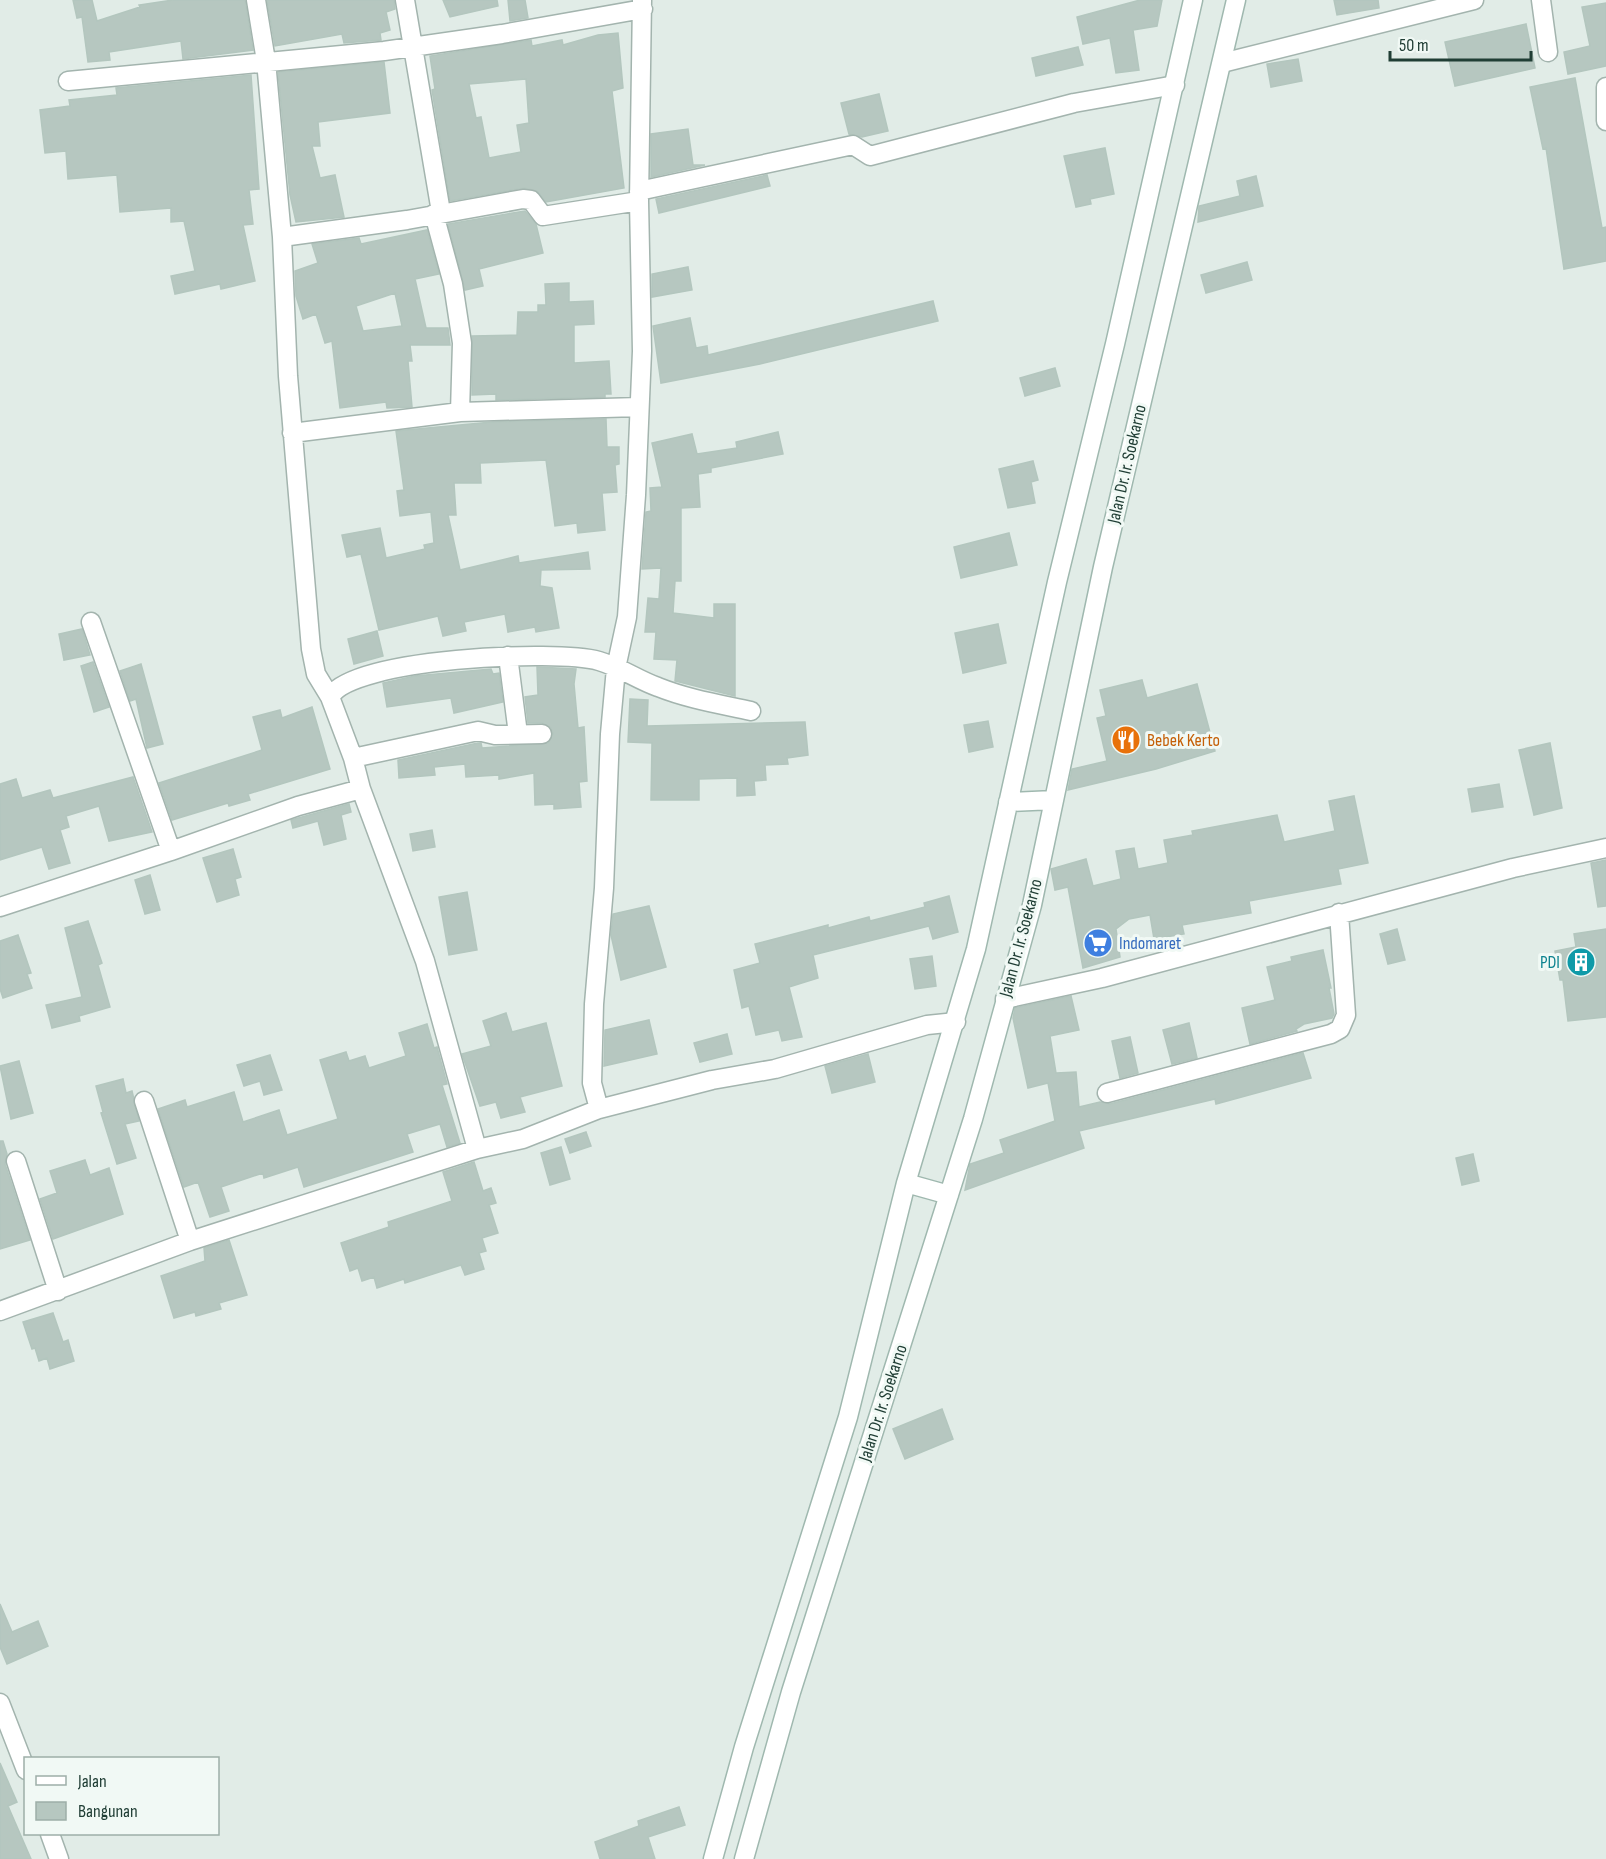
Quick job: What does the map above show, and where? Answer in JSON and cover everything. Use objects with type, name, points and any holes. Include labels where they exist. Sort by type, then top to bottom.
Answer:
[{"type":"street","points":[[256,0],[266,61],[282,237],[292,433],[311,649],[316,674],[330,697],[353,758],[361,789],[424,961],[477,1149]]},
{"type":"street","points":[[405,0],[415,46],[438,213],[453,284],[462,343],[460,412]]},
{"type":"street","name":"Jalan Dr. Ir. Soekarno","points":[[713,1859],[744,1748],[848,1417],[906,1183],[956,1022],[975,949],[1057,582],[1175,85],[1193,0]]},
{"type":"street","name":"Jalan Dr. Ir. Soekarno","points":[[744,1859],[791,1692],[949,1195],[1032,905],[1103,567],[1229,61],[1236,0]]},
{"type":"street","points":[[1229,61],[1474,0]]},
{"type":"street","points":[[1541,0],[1548,52]]},
{"type":"street","points":[[68,81],[266,61],[313,59],[415,46],[642,4],[639,196],[642,351],[636,495],[627,617],[616,668],[610,734],[604,888],[594,1004],[592,1083],[599,1109]]},
{"type":"street","points":[[282,237],[528,199],[543,216],[639,196],[853,145],[870,156],[1074,103],[1175,85]]},
{"type":"street","points":[[1606,87],[1606,121]]},
{"type":"street","points":[[292,433],[460,412],[639,407]]},
{"type":"street","points":[[91,622],[171,851]]},
{"type":"street","points":[[330,697],[340,685],[347,682],[401,668],[495,656],[560,656],[598,661],[639,680],[688,698],[751,711]]},
{"type":"street","points":[[508,657],[518,734]]},
{"type":"street","points":[[353,758],[471,732],[495,735],[542,734]]},
{"type":"street","points":[[0,907],[171,851],[298,806],[361,789]]},
{"type":"street","points":[[1008,802],[1054,800]]},
{"type":"street","points":[[1005,999],[1102,978],[1513,868],[1606,848]]},
{"type":"street","points":[[1107,1093],[1331,1034],[1340,1029],[1346,1015],[1339,913]]},
{"type":"street","points":[[0,1311],[190,1241],[477,1149],[522,1139],[599,1109],[712,1080],[775,1068],[927,1025],[956,1022]]},
{"type":"street","points":[[144,1101],[190,1241]]},
{"type":"street","points":[[16,1161],[58,1291]]},
{"type":"street","points":[[906,1183],[949,1195]]},
{"type":"street","points":[[0,1703],[24,1765]]},
{"type":"street","points":[[51,1835],[59,1859]]},
{"type":"building","points":[[73,0],[92,0],[97,21],[140,7],[139,5],[173,0],[245,0],[253,50],[183,59],[181,41],[109,52],[110,60],[88,62],[82,17],[77,18]]},
{"type":"building","points":[[267,0],[394,0],[395,9],[386,12],[390,30],[380,33],[381,40],[344,43],[342,34],[275,46]]},
{"type":"building","points":[[443,0],[497,0],[498,6],[450,17]]},
{"type":"building","points":[[508,0],[525,0],[528,18],[510,21]]},
{"type":"building","points":[[1140,0],[1162,0],[1157,26],[1133,30],[1139,70],[1116,73],[1110,38],[1083,44],[1077,17]]},
{"type":"building","points":[[1334,0],[1378,0],[1379,8],[1337,15]]},
{"type":"building","points":[[1606,3],[1606,66],[1568,74],[1564,52],[1590,46],[1582,7]]},
{"type":"building","points":[[1526,24],[1535,68],[1455,86],[1445,42]]},
{"type":"building","points":[[618,33],[623,88],[612,91],[624,188],[546,202],[537,191],[524,188],[450,201],[432,90],[435,89],[430,56],[531,40],[532,46],[562,40],[563,45],[598,35]],"holes":[[[526,79],[529,123],[517,125],[521,152],[489,158],[481,117],[476,118],[469,84]]]},
{"type":"building","points":[[1078,47],[1083,65],[1036,76],[1032,58]]},
{"type":"building","points":[[1298,59],[1302,81],[1271,87],[1267,64]]},
{"type":"building","points":[[384,62],[390,113],[318,122],[320,146],[312,146],[320,178],[335,175],[344,217],[296,222],[290,195],[278,72]]},
{"type":"building","points":[[251,75],[259,189],[249,190],[253,224],[243,225],[255,281],[221,289],[220,284],[175,294],[171,276],[195,271],[184,221],[171,222],[171,208],[120,212],[117,175],[68,179],[66,151],[45,153],[40,110],[70,106],[69,100],[117,95],[116,88]]},
{"type":"building","points":[[1575,78],[1602,228],[1606,227],[1606,261],[1564,269],[1546,148],[1543,149],[1530,87]]},
{"type":"building","points":[[879,94],[888,131],[862,137],[849,134],[841,103]]},
{"type":"building","points":[[688,129],[693,165],[705,165],[651,177],[651,134]]},
{"type":"building","points":[[1105,148],[1114,194],[1090,199],[1091,204],[1076,207],[1064,156]]},
{"type":"building","points":[[767,175],[770,186],[659,213],[656,199]]},
{"type":"building","points":[[1256,176],[1263,206],[1198,222],[1199,206],[1240,196],[1237,181]]},
{"type":"building","points":[[525,211],[536,224],[543,253],[479,269],[483,286],[465,290],[448,224]]},
{"type":"building","points":[[427,230],[439,274],[415,279],[426,328],[448,328],[450,345],[410,345],[412,361],[408,361],[412,407],[387,408],[386,402],[340,408],[332,341],[325,343],[316,314],[303,319],[296,296],[295,271],[318,263],[312,244],[359,238],[361,244]],"holes":[[[395,293],[402,326],[363,331],[356,306]]]},
{"type":"building","points":[[1247,262],[1252,280],[1206,293],[1201,275]]},
{"type":"building","points":[[688,267],[692,290],[652,297],[652,274]]},
{"type":"building","points":[[569,283],[569,302],[593,301],[594,324],[574,325],[574,363],[609,361],[611,394],[605,394],[605,397],[496,400],[496,394],[472,395],[472,336],[517,335],[518,312],[538,312],[538,305],[546,305],[545,284]]},
{"type":"building","points":[[933,301],[938,321],[760,364],[661,383],[653,326],[690,318],[696,348],[707,346],[708,355]]},
{"type":"building","points":[[1055,368],[1060,386],[1025,396],[1020,378]]},
{"type":"building","points":[[606,419],[607,447],[619,447],[619,464],[615,465],[617,492],[602,493],[605,530],[578,533],[577,523],[555,526],[546,460],[480,463],[481,483],[454,483],[456,515],[448,515],[460,570],[518,556],[519,563],[588,552],[590,569],[541,570],[540,586],[552,588],[559,628],[536,632],[535,627],[508,632],[505,614],[464,622],[466,631],[443,636],[438,616],[379,630],[361,554],[347,557],[342,535],[380,528],[386,558],[425,549],[424,545],[434,543],[431,512],[400,516],[397,491],[404,490],[396,431],[492,422]]},
{"type":"building","points":[[778,432],[783,454],[711,468],[711,472],[698,474],[700,507],[681,508],[681,581],[675,581],[673,613],[714,618],[714,604],[735,604],[735,696],[675,681],[677,660],[654,659],[656,632],[645,632],[648,598],[659,599],[661,568],[642,569],[646,512],[651,511],[650,488],[662,487],[652,443],[692,434],[697,454],[737,448],[736,442]]},
{"type":"building","points":[[1033,461],[1038,480],[1031,482],[1035,503],[1008,508],[999,469]]},
{"type":"building","points":[[1009,533],[1017,565],[961,578],[954,547]]},
{"type":"building","points":[[998,624],[1006,663],[963,673],[955,633]]},
{"type":"building","points":[[82,629],[90,655],[64,660],[59,634]]},
{"type":"building","points":[[377,631],[383,656],[354,664],[348,639]]},
{"type":"building","points":[[93,662],[109,707],[94,712],[81,666]]},
{"type":"building","points":[[141,664],[163,744],[147,748],[136,699],[130,701],[120,671]]},
{"type":"building","points":[[537,667],[576,669],[574,684],[578,728],[584,727],[587,781],[579,782],[581,807],[554,809],[554,804],[535,805],[534,773],[499,779],[499,775],[466,777],[465,764],[434,767],[435,775],[399,778],[398,760],[478,743],[481,743],[482,748],[548,743],[553,734],[551,728],[542,723],[528,723],[525,697],[538,695]]},
{"type":"building","points":[[491,669],[493,674],[499,673],[503,702],[454,713],[451,698],[387,707],[383,683],[415,676]]},
{"type":"building","points":[[1142,680],[1147,698],[1197,684],[1215,751],[1156,769],[1068,790],[1072,769],[1107,761],[1097,718],[1106,716],[1100,690]]},
{"type":"building","points":[[630,699],[648,700],[647,726],[805,722],[808,755],[787,758],[788,764],[765,765],[766,780],[754,781],[755,795],[737,796],[737,778],[699,779],[699,800],[651,800],[652,743],[628,742]]},
{"type":"building","points":[[312,707],[330,769],[248,794],[250,800],[229,806],[228,803],[172,820],[159,783],[262,750],[253,717],[280,710],[282,718]]},
{"type":"building","points":[[988,721],[993,747],[969,752],[964,725]]},
{"type":"building","points":[[1550,743],[1562,808],[1534,815],[1519,750]]},
{"type":"building","points":[[133,777],[152,832],[109,841],[99,806],[66,816],[69,827],[60,830],[70,863],[49,869],[42,847],[0,860],[0,784],[16,779],[22,798],[50,790],[53,798]]},
{"type":"building","points":[[1499,784],[1503,807],[1472,812],[1468,789]]},
{"type":"building","points":[[1354,796],[1368,863],[1338,869],[1341,884],[1249,901],[1251,913],[1182,925],[1184,934],[1154,939],[1150,915],[1129,919],[1116,929],[1120,957],[1083,968],[1068,887],[1055,890],[1051,869],[1086,859],[1093,886],[1121,879],[1116,851],[1134,848],[1138,869],[1168,863],[1164,840],[1193,835],[1192,831],[1277,815],[1284,842],[1335,831],[1329,801]]},
{"type":"building","points":[[349,804],[351,812],[341,815],[346,839],[324,845],[318,821],[293,828],[291,820]]},
{"type":"building","points":[[432,830],[435,847],[413,851],[410,834]]},
{"type":"building","points":[[233,849],[241,877],[235,879],[239,895],[217,902],[203,858]]},
{"type":"building","points":[[1606,860],[1606,906],[1598,907],[1591,863]]},
{"type":"building","points":[[150,875],[160,910],[145,914],[135,880]]},
{"type":"building","points":[[467,892],[477,950],[449,955],[439,897]]},
{"type":"building","points":[[949,896],[958,932],[933,939],[929,926],[813,955],[818,978],[789,987],[802,1037],[782,1041],[779,1030],[756,1035],[749,1006],[742,1008],[734,970],[760,963],[755,944],[828,925],[828,928],[869,917],[870,921],[925,907],[924,903]]},
{"type":"building","points":[[649,906],[666,967],[621,980],[611,935],[613,914]]},
{"type":"building","points":[[88,921],[102,963],[98,965],[110,1007],[79,1016],[80,1021],[52,1028],[46,1005],[82,997],[65,928]]},
{"type":"building","points":[[1397,929],[1405,960],[1388,964],[1380,934]]},
{"type":"building","points":[[1606,929],[1606,1017],[1568,1021],[1563,980],[1560,980],[1555,951],[1576,947],[1574,934]]},
{"type":"building","points":[[18,935],[31,973],[27,974],[32,988],[3,998],[0,989],[0,941]]},
{"type":"building","points":[[1323,950],[1331,988],[1329,988],[1334,1014],[1332,1018],[1304,1024],[1296,1029],[1297,1031],[1250,1044],[1242,1008],[1275,1000],[1267,967],[1292,961],[1291,957]]},
{"type":"building","points":[[932,956],[936,986],[915,989],[910,959]]},
{"type":"building","points":[[1071,996],[1079,1030],[1050,1036],[1056,1073],[1076,1072],[1079,1107],[1100,1102],[1110,1104],[1303,1053],[1311,1078],[1216,1104],[1215,1099],[1079,1131],[1084,1148],[965,1190],[970,1164],[1004,1153],[1000,1140],[1055,1121],[1048,1083],[1028,1088],[1013,1018],[1015,1008]]},
{"type":"building","points":[[506,1013],[512,1032],[546,1023],[562,1086],[520,1097],[525,1112],[501,1118],[496,1102],[480,1106],[462,1054],[491,1046],[483,1021]]},
{"type":"building","points":[[649,1020],[657,1054],[604,1066],[605,1030]]},
{"type":"building","points":[[1189,1023],[1197,1058],[1172,1064],[1163,1030]]},
{"type":"building","points":[[427,1024],[434,1048],[437,1047],[447,1084],[442,1085],[460,1143],[447,1147],[440,1124],[407,1134],[413,1152],[304,1187],[298,1167],[264,1178],[263,1173],[221,1187],[229,1211],[210,1217],[198,1182],[184,1187],[158,1109],[185,1100],[187,1107],[234,1092],[243,1122],[279,1110],[287,1135],[338,1119],[320,1060],[346,1052],[349,1061],[365,1056],[369,1068],[406,1056],[399,1033]]},
{"type":"building","points":[[727,1034],[732,1054],[700,1062],[694,1043]]},
{"type":"building","points":[[1130,1037],[1138,1073],[1120,1078],[1112,1041]]},
{"type":"building","points":[[868,1054],[875,1082],[832,1093],[825,1066]]},
{"type":"building","points":[[270,1055],[282,1090],[264,1095],[260,1081],[244,1086],[237,1065]]},
{"type":"building","points":[[19,1061],[33,1113],[11,1119],[0,1066]]},
{"type":"building","points":[[123,1079],[126,1093],[132,1091],[139,1121],[125,1124],[136,1158],[117,1164],[101,1113],[103,1112],[96,1086]]},
{"type":"building","points":[[586,1132],[591,1146],[570,1153],[565,1139]]},
{"type":"building","points":[[0,1141],[3,1141],[7,1154],[5,1164],[30,1240],[0,1249]]},
{"type":"building","points":[[561,1147],[570,1179],[550,1185],[541,1153]]},
{"type":"building","points":[[1473,1154],[1479,1181],[1462,1185],[1456,1158]]},
{"type":"building","points":[[85,1160],[90,1175],[109,1168],[123,1214],[53,1239],[40,1199],[57,1193],[50,1171]]},
{"type":"building","points":[[474,1162],[483,1191],[491,1188],[496,1203],[489,1205],[498,1233],[482,1238],[486,1251],[479,1253],[484,1269],[465,1275],[461,1265],[405,1283],[404,1279],[377,1288],[374,1277],[362,1281],[358,1268],[350,1271],[341,1243],[389,1227],[388,1222],[452,1201],[443,1172]]},
{"type":"building","points":[[229,1240],[247,1295],[219,1303],[221,1309],[196,1316],[195,1312],[174,1318],[161,1276],[205,1261],[204,1248]]},
{"type":"building","points":[[53,1313],[63,1342],[68,1340],[74,1361],[50,1369],[47,1358],[39,1361],[35,1348],[32,1349],[23,1322]]},
{"type":"building","points":[[942,1409],[953,1439],[905,1459],[893,1429]]},
{"type":"building","points":[[0,1604],[12,1632],[38,1621],[48,1646],[7,1664],[0,1647]]},
{"type":"building","points":[[0,1763],[17,1802],[8,1806],[31,1859],[0,1859]]},
{"type":"building","points":[[679,1807],[685,1825],[648,1837],[655,1859],[600,1859],[595,1842],[639,1826],[638,1821]]},
{"type":"place","name":"Bebek Kerto","points":[[1126,740]]},
{"type":"place","name":"Indomaret","points":[[1098,943]]},
{"type":"place","name":"PDI","points":[[1581,962]]}]
